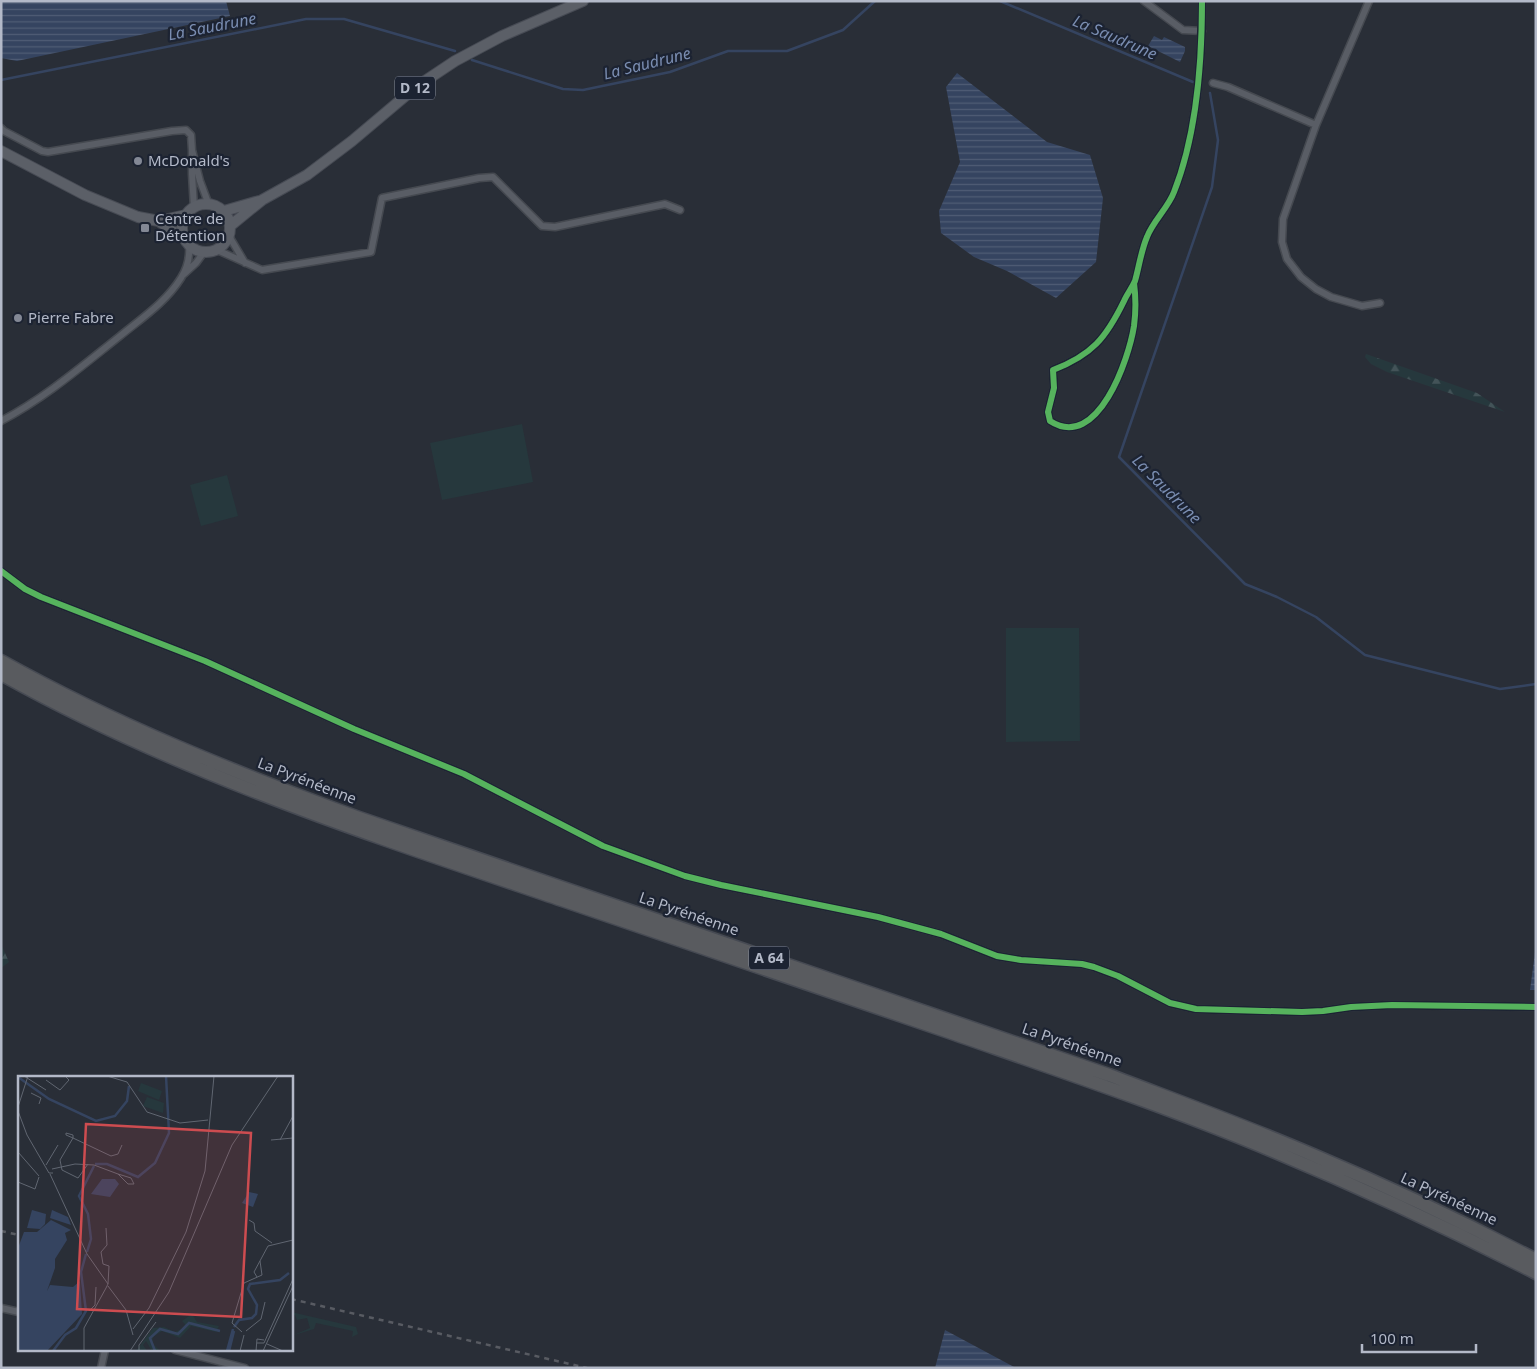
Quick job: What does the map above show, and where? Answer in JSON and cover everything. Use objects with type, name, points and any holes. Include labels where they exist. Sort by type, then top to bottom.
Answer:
[{"type":"highway","name":"La Pyrénéenne","points":[[1,661],[115,719],[186,752],[294,794],[359,818],[1109,1075],[1214,1115],[1337,1165],[1451,1217],[1536,1260]]},
{"type":"highway","name":"La Pyrénéenne","points":[[1,674],[101,726],[180,762],[272,799],[458,865],[1050,1067],[1210,1126],[1371,1194],[1536,1273]]},
{"type":"main road","name":"D 12","points":[[224,212],[262,200],[307,174],[352,141],[416,87],[455,61],[502,36],[583,1]]},
{"type":"main road","points":[[1,151],[85,195],[138,216],[159,221],[187,240],[194,248],[204,252],[217,250],[223,245],[230,231],[224,212],[209,204],[204,204],[190,212],[159,221]]},
{"type":"main road","name":"D 12","points":[[230,231],[262,200]]},
{"type":"main road","points":[[187,240],[183,225],[190,212]]},
{"type":"street","points":[[1144,1],[1183,30],[1202,31]]},
{"type":"street","points":[[1134,283],[1136,302],[1134,327],[1123,367],[1111,393],[1094,416],[1084,424],[1072,427],[1057,425],[1050,421],[1048,412],[1054,388],[1053,370],[1067,364],[1096,346],[1112,325],[1134,283],[1147,236],[1174,193],[1194,115],[1198,89],[1202,1]]},
{"type":"street","points":[[1369,1],[1316,125],[1283,219],[1282,242],[1287,259],[1301,277],[1316,289],[1331,297],[1362,306],[1380,303]]},
{"type":"street","points":[[1213,83],[1228,87],[1316,125]]},
{"type":"street","points":[[1,128],[48,152],[186,130],[191,135],[192,150],[190,212]]},
{"type":"street","points":[[192,150],[200,181],[209,204]]},
{"type":"street","points":[[217,250],[262,270],[371,252],[382,198],[479,178],[493,177],[542,226],[555,227],[665,204],[680,210]]},
{"type":"street","points":[[230,231],[245,262]]},
{"type":"street","points":[[182,277],[190,259],[187,240]]},
{"type":"street","points":[[1,421],[38,400],[161,303],[204,252]]},
{"type":"street","points":[[1,571],[25,589],[205,660],[354,729],[464,774],[603,846],[685,876],[878,917],[941,934],[997,956],[1021,960],[1082,964],[1094,967],[1118,976],[1170,1003],[1196,1009],[1302,1012],[1384,1005],[1536,1007]]},
{"type":"street","points":[[1,1308],[18,1312]]},
{"type":"street","points":[[101,1368],[105,1352]]},
{"type":"street","points":[[183,1352],[245,1368]]},
{"type":"green space","points":[[1366,354],[1477,393],[1505,412],[1387,372],[1371,364],[1365,357]]},
{"type":"green space","points":[[522,424],[533,482],[442,500],[430,443]]},
{"type":"green space","points":[[227,475],[238,516],[201,526],[190,485]]},
{"type":"green space","points":[[1006,628],[1079,628],[1080,741],[1006,742]]},
{"type":"green space","points":[[1,944],[9,962],[1,968]]},
{"type":"green space","points":[[292,1312],[356,1327],[358,1334],[352,1337],[353,1331],[316,1323],[314,1329],[292,1336],[310,1328],[307,1318],[297,1320],[295,1315],[292,1316]]},
{"type":"water","points":[[1,1],[226,1],[230,16],[17,61],[1,58]]},
{"type":"water","points":[[1154,36],[1162,40],[1164,37],[1185,47],[1180,62],[1148,46]]},
{"type":"water","points":[[957,73],[1047,142],[1090,155],[1103,198],[1096,262],[1056,298],[1007,271],[974,257],[941,233],[939,211],[960,162],[946,87]]},
{"type":"water","points":[[1536,945],[1536,990],[1530,990]]},
{"type":"water","points":[[945,1330],[1016,1368],[935,1368]]},
{"type":"waterway","name":"La Saudrune","points":[[472,60],[563,89],[583,90],[670,72],[728,51],[787,51],[843,30],[875,1]]},
{"type":"waterway","name":"La Saudrune","points":[[1000,1],[1193,82]]},
{"type":"waterway","name":"La Saudrune","points":[[1,80],[306,19],[344,19],[455,51]]},
{"type":"waterway","name":"La Saudrune","points":[[1210,93],[1218,140],[1212,187],[1119,457],[1245,584],[1277,597],[1316,617],[1365,655],[1500,689],[1536,684]]},
{"type":"railway","points":[[1,1231],[18,1235]]},
{"type":"railway","points":[[292,1299],[587,1368]]},
{"type":"cycle path","points":[[1134,283],[1135,315],[1131,341],[1126,359],[1108,397],[1096,413],[1083,424],[1067,427],[1050,421],[1048,412],[1054,388],[1053,370],[1088,351],[1111,325],[1135,281],[1143,248],[1150,231],[1168,204],[1182,170],[1197,98],[1202,1]]},
{"type":"cycle path","points":[[1,571],[25,589],[41,597],[205,661],[354,729],[464,774],[603,846],[685,876],[878,917],[941,934],[997,956],[1021,960],[1082,964],[1094,967],[1118,976],[1170,1003],[1196,1009],[1302,1012],[1392,1005],[1536,1007]]},
{"type":"place","name":"McDonald's","points":[[138,161]]},
{"type":"place","name":"Centre de Détention","points":[[145,228]]},
{"type":"place","name":"Pierre Fabre","points":[[18,318]]}]
